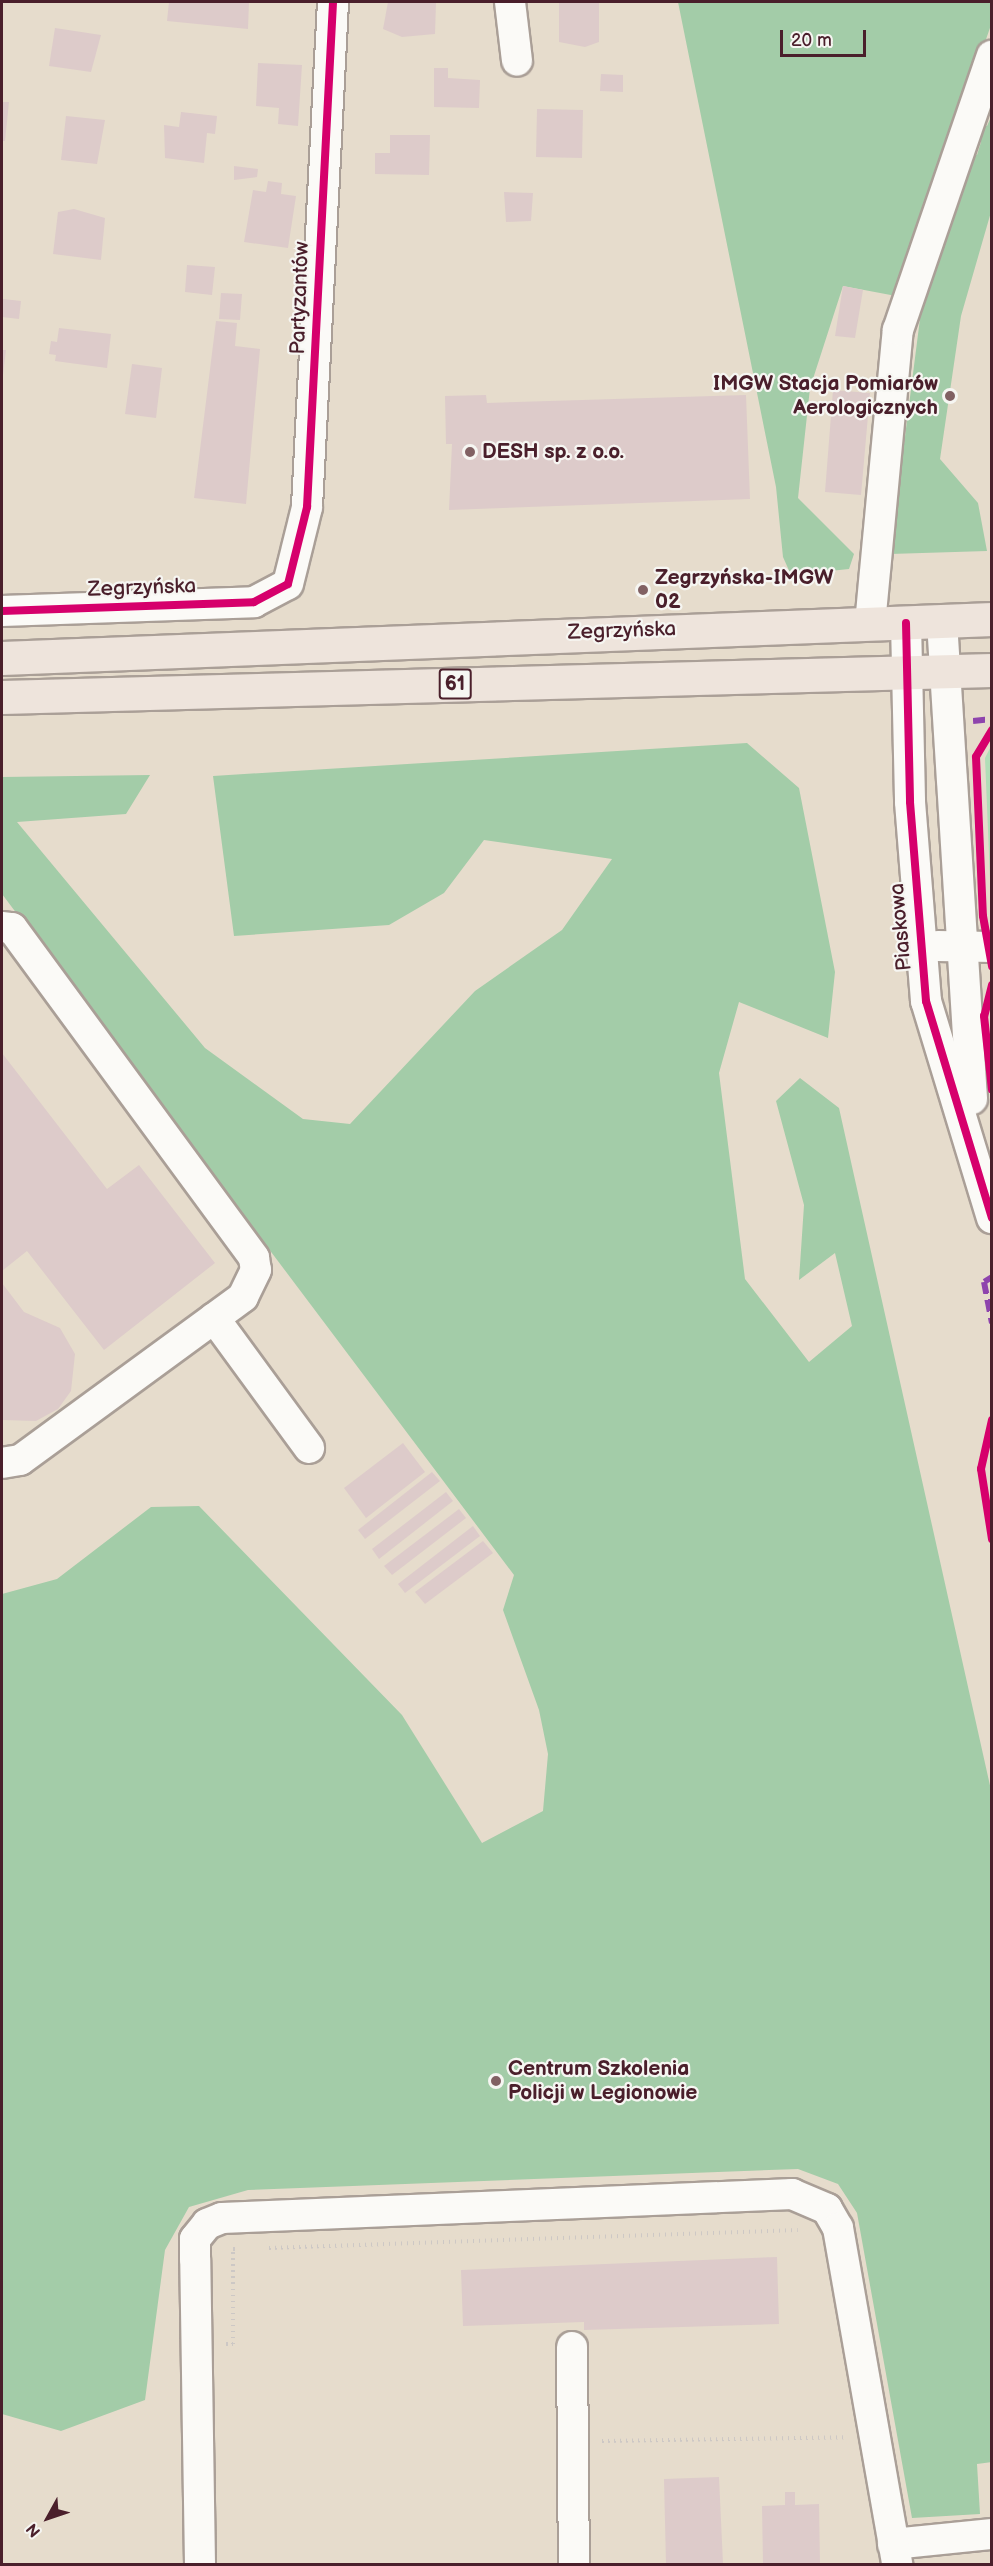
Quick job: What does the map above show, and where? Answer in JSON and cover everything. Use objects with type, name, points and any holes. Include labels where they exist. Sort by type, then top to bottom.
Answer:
[{"type":"main road","name":"Zegrzyńska","points":[[2,658],[992,619]]},
{"type":"main road","name":"61","points":[[2,697],[992,670]]},
{"type":"street","name":"Partyzantów","points":[[281,590],[295,571],[307,507],[333,2]]},
{"type":"street","points":[[510,2],[517,61]]},
{"type":"street","points":[[870,624],[898,330],[992,56]]},
{"type":"street","name":"Zegrzyńska","points":[[2,611],[254,602],[281,590]]},
{"type":"street","name":"Piaskowa","points":[[942,622],[958,946],[975,1150]]},
{"type":"street","name":"Piaskowa","points":[[906,623],[920,946],[926,1001],[975,1150],[992,1218]]},
{"type":"street","points":[[2,927],[12,928],[254,1258],[251,1285],[214,1318],[20,1460],[2,1463]]},
{"type":"street","points":[[920,946],[992,946]]},
{"type":"street","points":[[214,1318],[309,1448]]},
{"type":"street","points":[[200,2565],[195,2239],[207,2224],[222,2218],[792,2194],[827,2209],[838,2228],[895,2554],[992,2534]]},
{"type":"street","points":[[572,2347],[574,2565]]},
{"type":"path","points":[[257,2249],[838,2228]]},
{"type":"path","points":[[196,2343],[234,2344],[233,2250],[245,2249]]},
{"type":"path","points":[[573,2442],[874,2435]]},
{"type":"green space","points":[[678,2],[991,2],[991,25],[896,296],[843,286],[810,388],[798,498],[854,554],[849,569],[791,575],[783,557],[776,487]]},
{"type":"green space","name":"IMGW Stacja Pomiarów Aerologicznych","points":[[991,117],[991,212],[961,316],[940,459],[978,503],[987,551],[890,554],[922,303],[971,151],[977,155],[981,142],[974,139],[979,123],[987,126]]},
{"type":"green space","name":"Centrum Szkolenia Policji w Legionowie","points":[[747,743],[799,788],[835,972],[828,1038],[739,1002],[719,1073],[745,1279],[809,1362],[852,1326],[835,1253],[799,1280],[804,1205],[776,1101],[800,1078],[839,1108],[991,1790],[992,2462],[977,2464],[980,2514],[912,2518],[857,2213],[838,2184],[798,2169],[248,2190],[189,2207],[165,2250],[145,2400],[61,2431],[2,2414],[2,1594],[57,1579],[151,1507],[199,1506],[402,1715],[482,1843],[543,1811],[548,1754],[539,1710],[503,1610],[514,1575],[2,894],[2,777],[150,775],[126,814],[17,822],[205,1048],[303,1119],[350,1124],[475,991],[562,930],[612,859],[484,840],[444,893],[389,925],[234,936],[213,776]]},
{"type":"green space","points":[[991,746],[991,903],[985,758]]},
{"type":"building","points":[[169,2],[249,2],[248,29],[167,21]]},
{"type":"building","points":[[388,2],[436,2],[435,34],[402,37],[383,29]]},
{"type":"building","points":[[559,2],[599,2],[599,42],[585,47],[559,42]]},
{"type":"building","points":[[55,28],[101,35],[91,72],[49,66]]},
{"type":"building","points":[[258,63],[302,65],[298,126],[278,124],[279,108],[256,106]]},
{"type":"building","points":[[434,68],[448,68],[448,78],[480,80],[479,108],[434,107]]},
{"type":"building","points":[[601,74],[623,75],[623,92],[600,91]]},
{"type":"building","points":[[2,102],[9,102],[5,141],[2,141]]},
{"type":"building","points":[[537,109],[583,110],[582,158],[536,157]]},
{"type":"building","points":[[181,112],[217,116],[215,134],[207,133],[204,163],[165,158],[164,125],[179,127]]},
{"type":"building","points":[[66,116],[105,120],[97,164],[61,160]]},
{"type":"building","points":[[390,135],[430,135],[429,175],[375,174],[375,153],[390,153]]},
{"type":"building","points":[[234,166],[258,169],[257,177],[234,180]]},
{"type":"building","points":[[268,181],[282,183],[281,194],[296,196],[288,248],[244,242],[253,190],[266,192]]},
{"type":"building","points":[[504,192],[533,193],[531,221],[506,222]]},
{"type":"building","points":[[74,209],[105,218],[101,260],[53,254],[58,212]]},
{"type":"building","points":[[187,265],[215,267],[212,295],[185,292]]},
{"type":"building","points":[[843,286],[863,290],[855,338],[835,336]]},
{"type":"building","points":[[221,293],[242,294],[240,320],[219,319]]},
{"type":"building","points":[[3,299],[21,301],[19,319],[2,317]]},
{"type":"building","points":[[216,321],[237,323],[235,346],[260,349],[246,504],[194,498]]},
{"type":"building","points":[[59,328],[111,334],[107,368],[55,361],[56,355],[49,354],[51,341],[57,342]]},
{"type":"building","points":[[2,350],[6,350],[3,375],[2,375]]},
{"type":"building","points":[[132,364],[162,368],[156,418],[125,414]]},
{"type":"building","points":[[833,390],[870,393],[861,495],[825,492]]},
{"type":"building","points":[[486,395],[487,403],[746,395],[750,499],[449,510],[452,444],[446,444],[445,396]]},
{"type":"building","points":[[2,1053],[107,1189],[139,1165],[215,1263],[104,1350],[27,1251],[2,1271]]},
{"type":"building","points":[[2,1283],[24,1312],[60,1328],[75,1354],[71,1391],[58,1409],[36,1421],[2,1420]]},
{"type":"building","points":[[403,1443],[425,1472],[366,1518],[344,1488]]},
{"type":"building","points":[[432,1472],[440,1481],[365,1539],[358,1530]]},
{"type":"building","points":[[446,1492],[453,1501],[379,1559],[372,1549]]},
{"type":"building","points":[[459,1509],[466,1518],[392,1575],[384,1566]]},
{"type":"building","points":[[473,1526],[480,1536],[405,1593],[398,1584]]},
{"type":"building","points":[[483,1541],[493,1553],[425,1604],[415,1592]]},
{"type":"building","points":[[777,2257],[779,2324],[584,2330],[584,2322],[463,2326],[461,2270]]},
{"type":"building","points":[[719,2477],[723,2564],[666,2564],[664,2479]]},
{"type":"building","points":[[785,2492],[795,2492],[795,2505],[819,2504],[820,2564],[763,2564],[762,2506],[785,2505]]},
{"type":"marked path","points":[[973,721],[992,719]]},
{"type":"marked path","points":[[992,1277],[984,1282],[992,1323]]},
{"type":"cycle path","points":[[2,611],[254,602],[288,584],[307,507],[333,2]]},
{"type":"cycle path","points":[[906,623],[910,802],[926,1001],[992,1218]]},
{"type":"cycle path","points":[[992,730],[976,757],[983,916],[992,966]]},
{"type":"cycle path","points":[[992,985],[984,1016],[992,1090]]},
{"type":"cycle path","points":[[992,1420],[981,1469],[992,1539]]},
{"type":"place","name":"IMGW Stacja Pomiarów Aerologicznych","points":[[950,396]]},
{"type":"place","name":"DESH sp. z o.o.","points":[[470,452]]},
{"type":"place","name":"Zegrzyńska-IMGW 02","points":[[643,590]]},
{"type":"place","name":"Centrum Szkolenia Policji w Legionowie","points":[[496,2081]]}]
